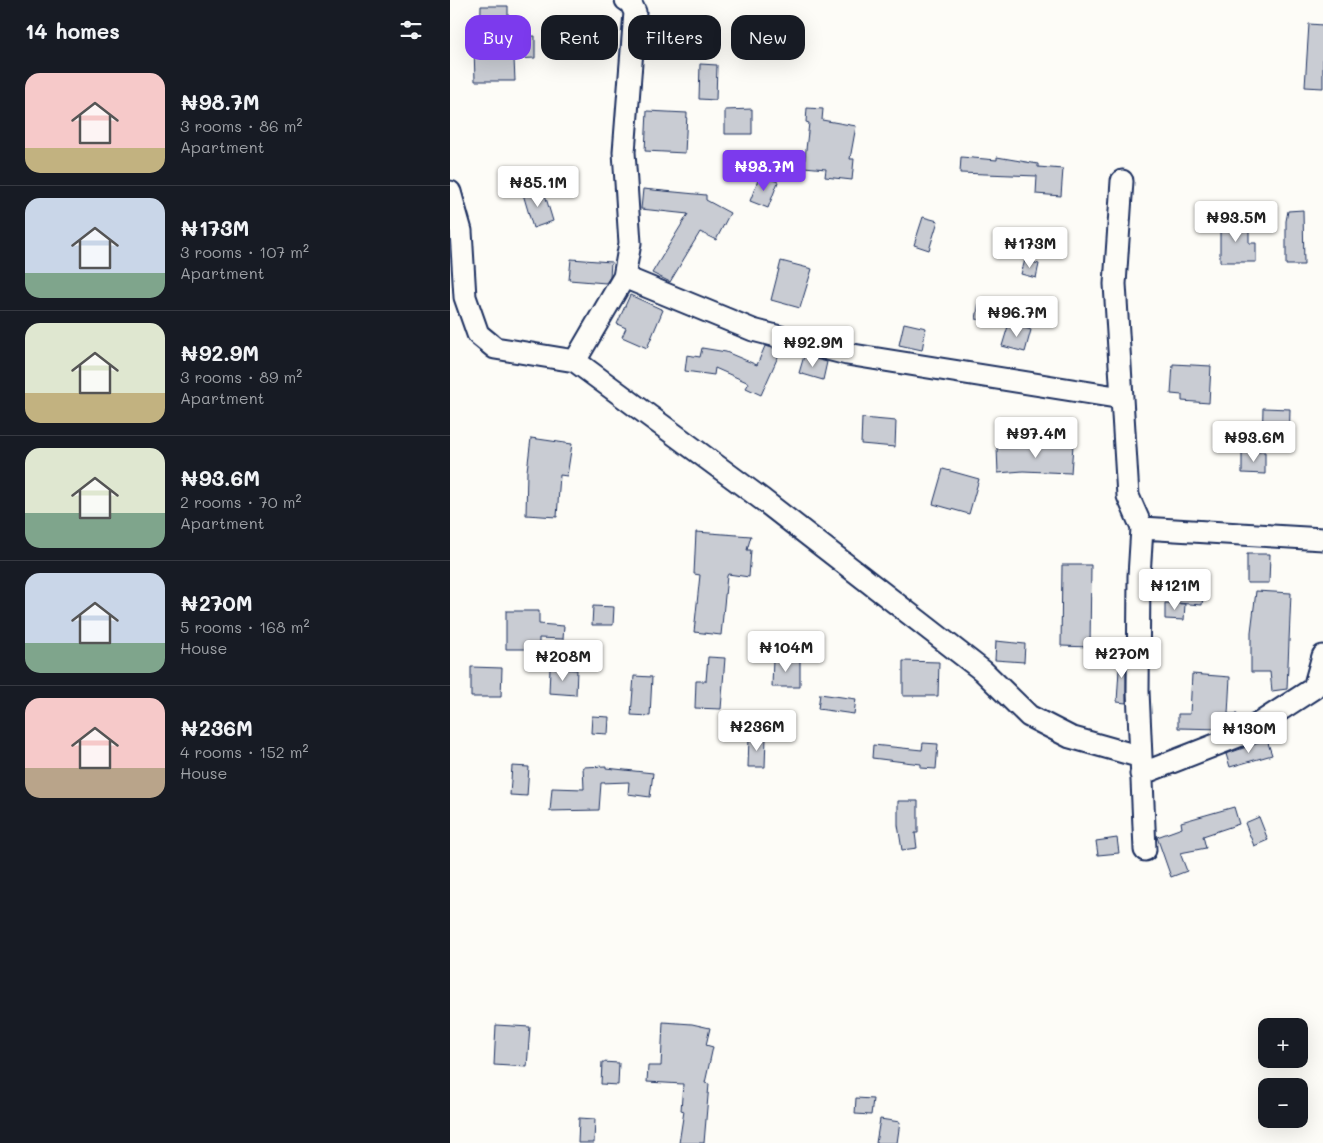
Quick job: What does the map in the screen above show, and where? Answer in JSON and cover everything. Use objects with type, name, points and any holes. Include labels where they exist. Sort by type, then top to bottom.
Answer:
[{"type":"street","points":[[575,361],[624,277],[630,243],[624,152],[635,12],[629,0],[626,0]]},
{"type":"street","points":[[1122,181],[1115,284],[1128,496],[1142,528],[1138,691],[1145,850]]},
{"type":"street","points":[[450,192],[461,231],[457,296],[478,334],[495,348],[575,361],[763,500],[982,671],[1028,716],[1070,738],[1141,765],[1241,735],[1314,688],[1323,656]]},
{"type":"street","points":[[624,277],[753,330],[847,354],[1122,398]]},
{"type":"street","points":[[1142,528],[1323,539]]},
{"type":"building","points":[[481,6],[508,6],[508,15],[481,15]]},
{"type":"building","points":[[1309,24],[1323,25],[1323,88],[1305,87]]},
{"type":"building","points":[[531,36],[535,36],[535,58],[531,58]]},
{"type":"building","points":[[474,60],[514,60],[515,81],[475,81]]},
{"type":"building","points":[[700,64],[717,65],[716,100],[699,99]]},
{"type":"building","points":[[807,108],[823,109],[822,120],[856,126],[850,159],[854,159],[852,180],[825,177],[826,169],[804,167],[809,123],[806,122]]},
{"type":"building","points":[[752,109],[752,134],[725,134],[725,110]]},
{"type":"building","points":[[647,111],[687,113],[685,153],[645,151]]},
{"type":"building","points":[[961,157],[997,160],[997,157],[1038,164],[1038,167],[1063,169],[1061,196],[1036,194],[1037,176],[960,173]]},
{"type":"building","points":[[760,175],[778,182],[768,208],[750,201]]},
{"type":"building","points":[[543,188],[553,221],[533,228],[523,194]]},
{"type":"building","points":[[643,189],[706,195],[706,200],[730,213],[716,240],[700,232],[670,282],[652,273],[688,214],[641,209]]},
{"type":"building","points":[[1303,210],[1304,265],[1286,265],[1286,221],[1288,211]]},
{"type":"building","points":[[923,217],[938,221],[929,250],[914,245]]},
{"type":"building","points":[[1220,222],[1249,222],[1249,243],[1256,243],[1256,262],[1220,262]]},
{"type":"building","points":[[571,259],[611,262],[610,277],[606,283],[569,280]]},
{"type":"building","points":[[1025,260],[1039,264],[1036,278],[1021,274]]},
{"type":"building","points":[[781,261],[812,269],[800,308],[771,300]]},
{"type":"building","points":[[630,295],[663,310],[647,348],[622,337],[626,328],[617,324]]},
{"type":"building","points":[[979,302],[1005,306],[1002,323],[976,319]]},
{"type":"building","points":[[904,323],[926,328],[922,350],[899,345]]},
{"type":"building","points":[[1009,323],[1031,330],[1025,352],[1002,346]]},
{"type":"building","points":[[765,346],[781,350],[761,395],[746,388],[749,383],[715,368],[714,375],[685,371],[687,355],[700,357],[702,348],[726,352],[757,365]]},
{"type":"building","points":[[804,356],[827,362],[823,380],[799,373]]},
{"type":"building","points":[[1173,364],[1211,366],[1209,403],[1182,401],[1182,395],[1171,394]]},
{"type":"building","points":[[1263,408],[1290,409],[1289,447],[1262,446]]},
{"type":"building","points":[[862,418],[896,421],[895,447],[861,444]]},
{"type":"building","points":[[531,438],[572,444],[567,476],[560,475],[557,517],[526,515],[527,471]]},
{"type":"building","points":[[1041,443],[1073,445],[1071,473],[1023,471],[998,473],[997,448],[1040,447]]},
{"type":"building","points":[[1242,452],[1265,452],[1265,474],[1242,473]]},
{"type":"building","points":[[943,469],[979,479],[969,514],[933,504]]},
{"type":"building","points":[[696,532],[751,536],[747,550],[751,550],[749,577],[728,574],[727,576],[721,635],[694,632],[700,575],[694,574]]},
{"type":"building","points":[[1247,554],[1270,554],[1269,583],[1247,583]]},
{"type":"building","points":[[1062,565],[1091,565],[1090,647],[1061,646]]},
{"type":"building","points":[[1178,584],[1204,586],[1202,605],[1177,603]]},
{"type":"building","points":[[1256,591],[1291,593],[1287,689],[1272,691],[1270,672],[1251,672],[1251,632]]},
{"type":"building","points":[[1165,603],[1185,604],[1184,620],[1165,619]]},
{"type":"building","points":[[593,606],[614,607],[613,625],[592,625]]},
{"type":"building","points":[[506,611],[539,611],[539,624],[564,626],[563,639],[539,638],[539,649],[506,649]]},
{"type":"building","points":[[996,641],[1025,644],[1024,662],[995,660]]},
{"type":"building","points":[[1120,653],[1126,653],[1126,703],[1117,702]]},
{"type":"building","points":[[708,657],[725,658],[721,709],[695,708],[696,681],[706,681]]},
{"type":"building","points":[[773,658],[800,658],[800,687],[772,687]]},
{"type":"building","points":[[903,661],[939,662],[938,696],[903,696]]},
{"type":"building","points":[[471,667],[502,668],[501,697],[471,697]]},
{"type":"building","points":[[550,668],[577,670],[576,695],[549,693]]},
{"type":"building","points":[[1192,674],[1230,677],[1228,714],[1237,714],[1237,723],[1223,729],[1178,728],[1178,714],[1190,714]]},
{"type":"building","points":[[634,676],[652,677],[650,716],[631,715]]},
{"type":"building","points":[[820,694],[856,699],[854,714],[818,709]]},
{"type":"building","points":[[592,716],[609,717],[608,734],[591,733]]},
{"type":"building","points":[[749,737],[766,737],[765,767],[748,767]]},
{"type":"building","points":[[1267,740],[1272,755],[1230,767],[1226,754]]},
{"type":"building","points":[[923,743],[938,744],[936,769],[921,768],[921,764],[872,758],[873,745],[922,750]]},
{"type":"building","points":[[512,766],[529,767],[527,796],[510,795]]},
{"type":"building","points":[[606,766],[606,768],[653,773],[650,797],[628,794],[629,782],[601,783],[599,810],[550,811],[552,788],[584,789],[583,767]]},
{"type":"building","points":[[898,801],[918,801],[918,833],[915,833],[917,848],[902,850],[898,825]]},
{"type":"building","points":[[1234,807],[1239,824],[1203,836],[1206,848],[1180,853],[1187,871],[1171,877],[1157,837],[1182,828],[1181,822]]},
{"type":"building","points":[[1259,817],[1268,840],[1254,846],[1245,823]]},
{"type":"building","points":[[1117,838],[1119,853],[1098,855],[1096,841]]},
{"type":"building","points":[[663,1022],[692,1024],[710,1028],[706,1045],[713,1047],[705,1083],[709,1084],[704,1143],[679,1143],[684,1111],[681,1110],[683,1084],[647,1082],[648,1066],[661,1066]]},
{"type":"building","points":[[496,1025],[530,1027],[527,1067],[494,1065]]},
{"type":"building","points":[[602,1062],[619,1063],[618,1085],[601,1084]]},
{"type":"building","points":[[856,1098],[873,1099],[871,1115],[855,1114]]},
{"type":"building","points":[[579,1118],[595,1119],[594,1143],[578,1143]]},
{"type":"building","points":[[880,1119],[900,1122],[897,1143],[876,1143]]}]
